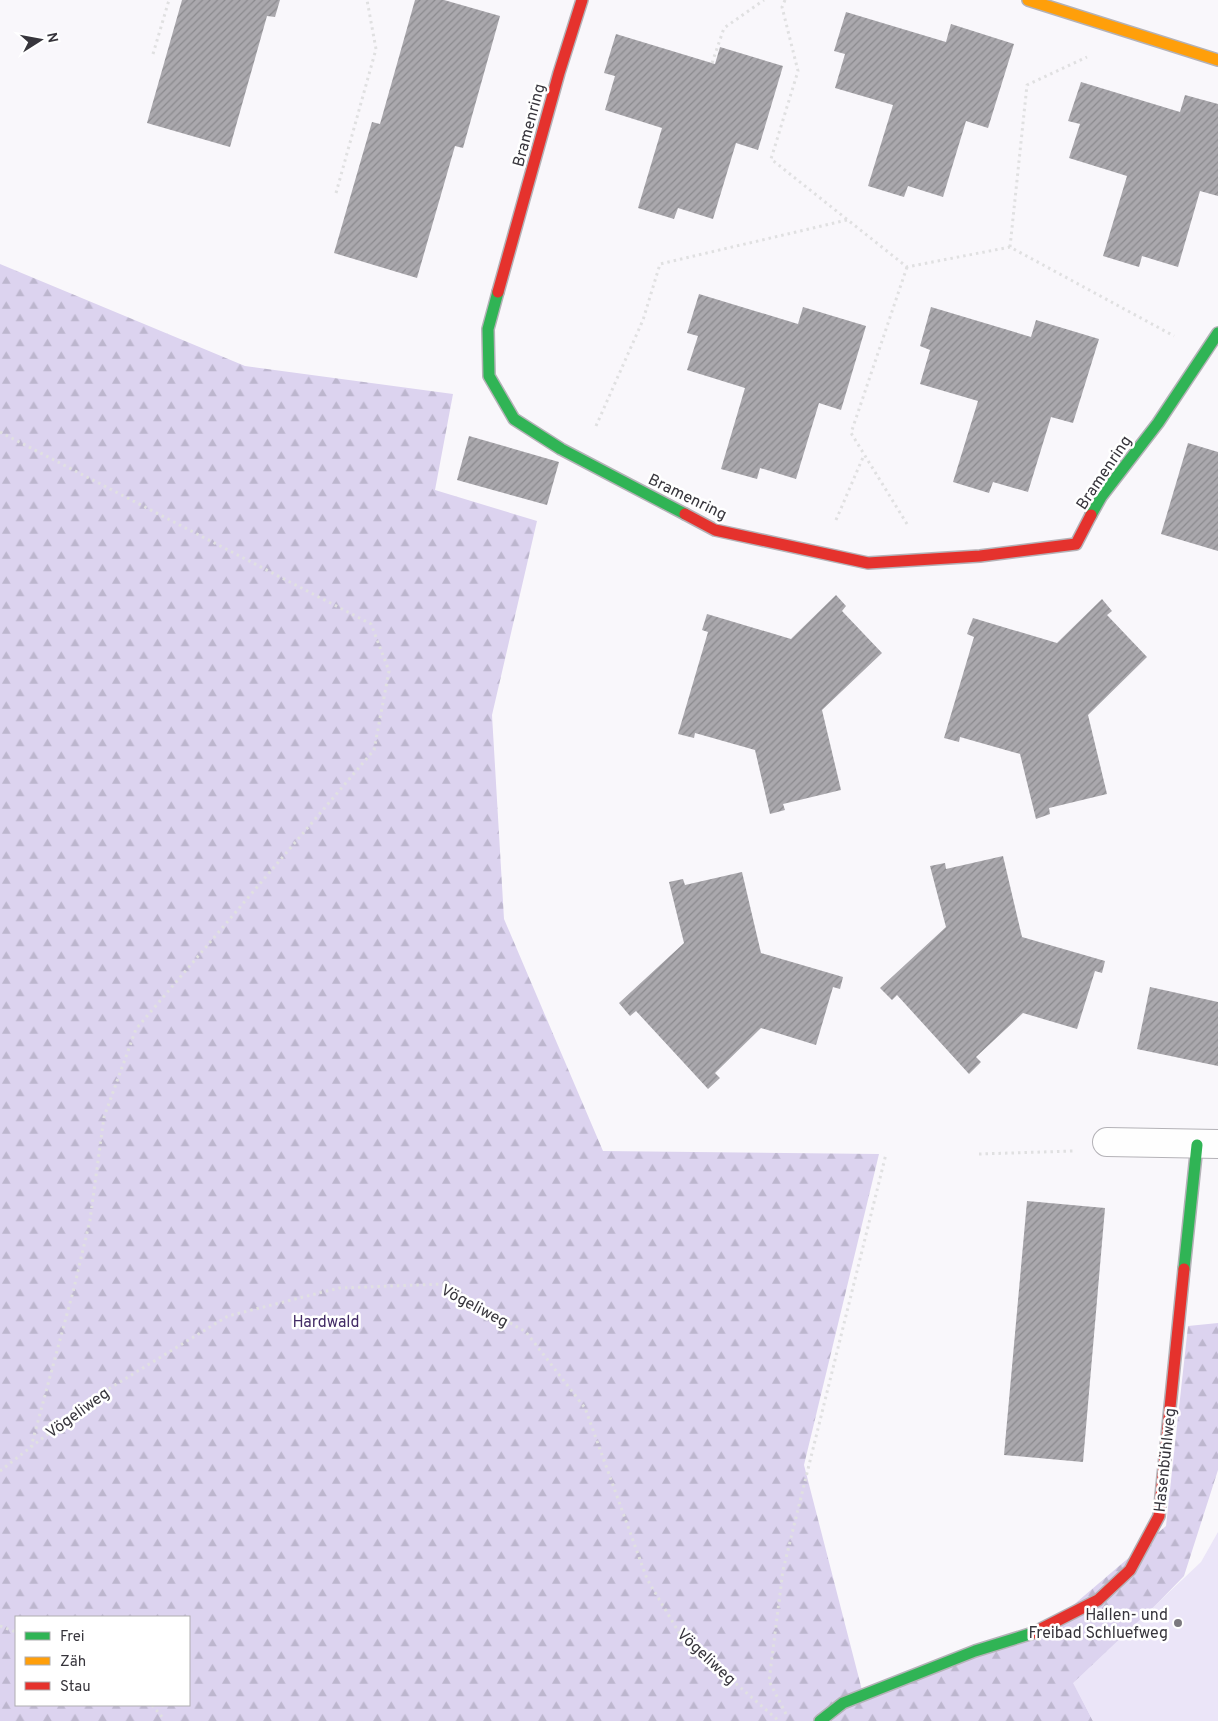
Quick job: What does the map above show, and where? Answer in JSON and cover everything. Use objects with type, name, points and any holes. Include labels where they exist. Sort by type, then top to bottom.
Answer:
[{"type":"street","name":"Bramenring","points":[[582,0],[559,73],[488,330],[489,376],[514,419],[582,459],[715,530],[868,563],[980,556],[1076,544],[1101,498],[1158,423],[1218,333]]},
{"type":"street","points":[[1028,0],[1218,60]]},
{"type":"street","name":"Hasenbühlweg","points":[[820,1721],[843,1703],[975,1652],[1034,1633],[1098,1600],[1130,1570],[1159,1516],[1207,1144],[1107,1142]]},
{"type":"path","points":[[153,54],[169,0]]},
{"type":"path","points":[[336,193],[376,49],[367,0]]},
{"type":"path","points":[[712,63],[724,28],[764,0]]},
{"type":"path","points":[[785,0],[782,7],[798,71],[771,159],[907,267],[1010,247],[1205,352]]},
{"type":"path","points":[[1010,247],[1027,85],[1089,56]]},
{"type":"path","points":[[582,459],[643,320],[660,264],[848,220]]},
{"type":"path","points":[[907,267],[851,433],[928,559]]},
{"type":"path","points":[[0,432],[371,624],[389,671],[374,750],[136,1030],[104,1117],[90,1220],[74,1288],[31,1447]]},
{"type":"path","points":[[822,553],[864,454]]},
{"type":"path","points":[[979,1154],[1048,1151]]},
{"type":"path","points":[[789,1721],[769,1681],[783,1570],[886,1154]]},
{"type":"path","name":"Vögeliweg","points":[[0,1471],[97,1396],[228,1316],[339,1288],[442,1284],[526,1332],[579,1400],[585,1408],[647,1579],[681,1636],[779,1721]]},
{"type":"path","points":[[0,1626],[15,1632]]},
{"type":"path","points":[[153,1706],[164,1718]]},
{"type":"green space","name":"Hardwald","points":[[0,264],[245,366],[453,394],[435,490],[537,521],[492,715],[504,919],[603,1151],[879,1154],[804,1465],[863,1694],[1037,1636],[1166,1526],[1188,1326],[1218,1323],[1218,1470],[1184,1576],[1112,1650],[1074,1683],[1093,1721],[0,1721]]},
{"type":"shaded area","name":"Hallen- und Freibad Schluefweg","points":[[1218,1532],[1218,1721],[1093,1721],[1073,1683],[1201,1562]]},
{"type":"building","points":[[182,0],[280,0],[275,17],[267,16],[230,147],[147,123]]},
{"type":"building","points":[[415,0],[444,0],[500,16],[463,148],[455,146],[417,278],[334,253],[372,122],[380,124]]},
{"type":"building","points":[[846,12],[946,42],[951,24],[1014,44],[988,128],[966,121],[943,197],[908,186],[904,197],[868,186],[893,105],[835,88],[845,54],[834,51]]},
{"type":"building","points":[[616,34],[715,64],[720,47],[783,66],[758,150],[736,143],[713,219],[678,208],[674,219],[638,208],[662,128],[605,110],[615,76],[604,73]]},
{"type":"building","points":[[1081,82],[1180,112],[1185,95],[1218,104],[1218,196],[1200,191],[1178,267],[1142,256],[1139,267],[1103,256],[1127,176],[1069,158],[1080,124],[1068,121]]},
{"type":"building","points":[[699,294],[798,324],[803,307],[866,326],[841,410],[819,403],[796,479],[760,468],[757,479],[721,469],[745,388],[687,370],[698,336],[687,333]]},
{"type":"building","points":[[931,307],[1031,337],[1036,320],[1099,339],[1073,423],[1051,417],[1028,492],[993,482],[989,493],[953,482],[978,401],[920,384],[930,350],[920,346]]},
{"type":"building","points":[[469,436],[559,462],[547,505],[457,480]]},
{"type":"building","points":[[1188,443],[1218,452],[1218,551],[1161,534]]},
{"type":"building","points":[[836,595],[846,606],[842,611],[882,653],[822,710],[841,790],[783,804],[785,810],[770,814],[755,750],[695,733],[694,738],[678,734],[708,632],[702,630],[707,614],[791,639]]},
{"type":"building","points":[[1102,599],[1112,611],[1107,615],[1147,657],[1088,715],[1107,794],[1049,808],[1050,814],[1036,819],[1020,754],[960,737],[959,742],[944,738],[974,637],[967,634],[973,618],[1057,643]]},
{"type":"building","points":[[1003,856],[1022,937],[1105,961],[1102,973],[1095,971],[1077,1029],[1023,1013],[976,1057],[981,1062],[969,1074],[897,995],[892,1000],[880,988],[946,927],[930,866],[945,863],[946,869]]},
{"type":"building","points":[[742,872],[761,953],[843,977],[840,989],[833,987],[816,1045],[761,1028],[715,1073],[720,1078],[708,1089],[636,1011],[630,1016],[619,1003],[684,943],[669,882],[683,879],[685,885]]},
{"type":"building","points":[[1150,987],[1218,1002],[1218,1066],[1137,1049]]},
{"type":"building","points":[[1027,1201],[1105,1208],[1083,1462],[1004,1455]]},
{"type":"traffic: fast","points":[[498,292],[488,329],[489,376],[514,419],[561,449],[685,514]]},
{"type":"traffic: fast","points":[[1091,515],[1101,497],[1158,423],[1218,333]]},
{"type":"traffic: fast","points":[[1184,1269],[1197,1145]]},
{"type":"traffic: fast","points":[[820,1721],[843,1703],[975,1651],[1033,1633]]},
{"type":"traffic: slow","points":[[1028,0],[1218,60]]},
{"type":"traffic: jam","points":[[498,292],[559,73],[582,0]]},
{"type":"traffic: jam","points":[[685,514],[715,530],[868,563],[980,556],[1076,544],[1091,515]]},
{"type":"traffic: jam","points":[[1033,1633],[1098,1600],[1130,1570],[1159,1516],[1184,1269]]},
{"type":"place","name":"Hallen- und Freibad Schluefweg","points":[[1178,1623]]}]
